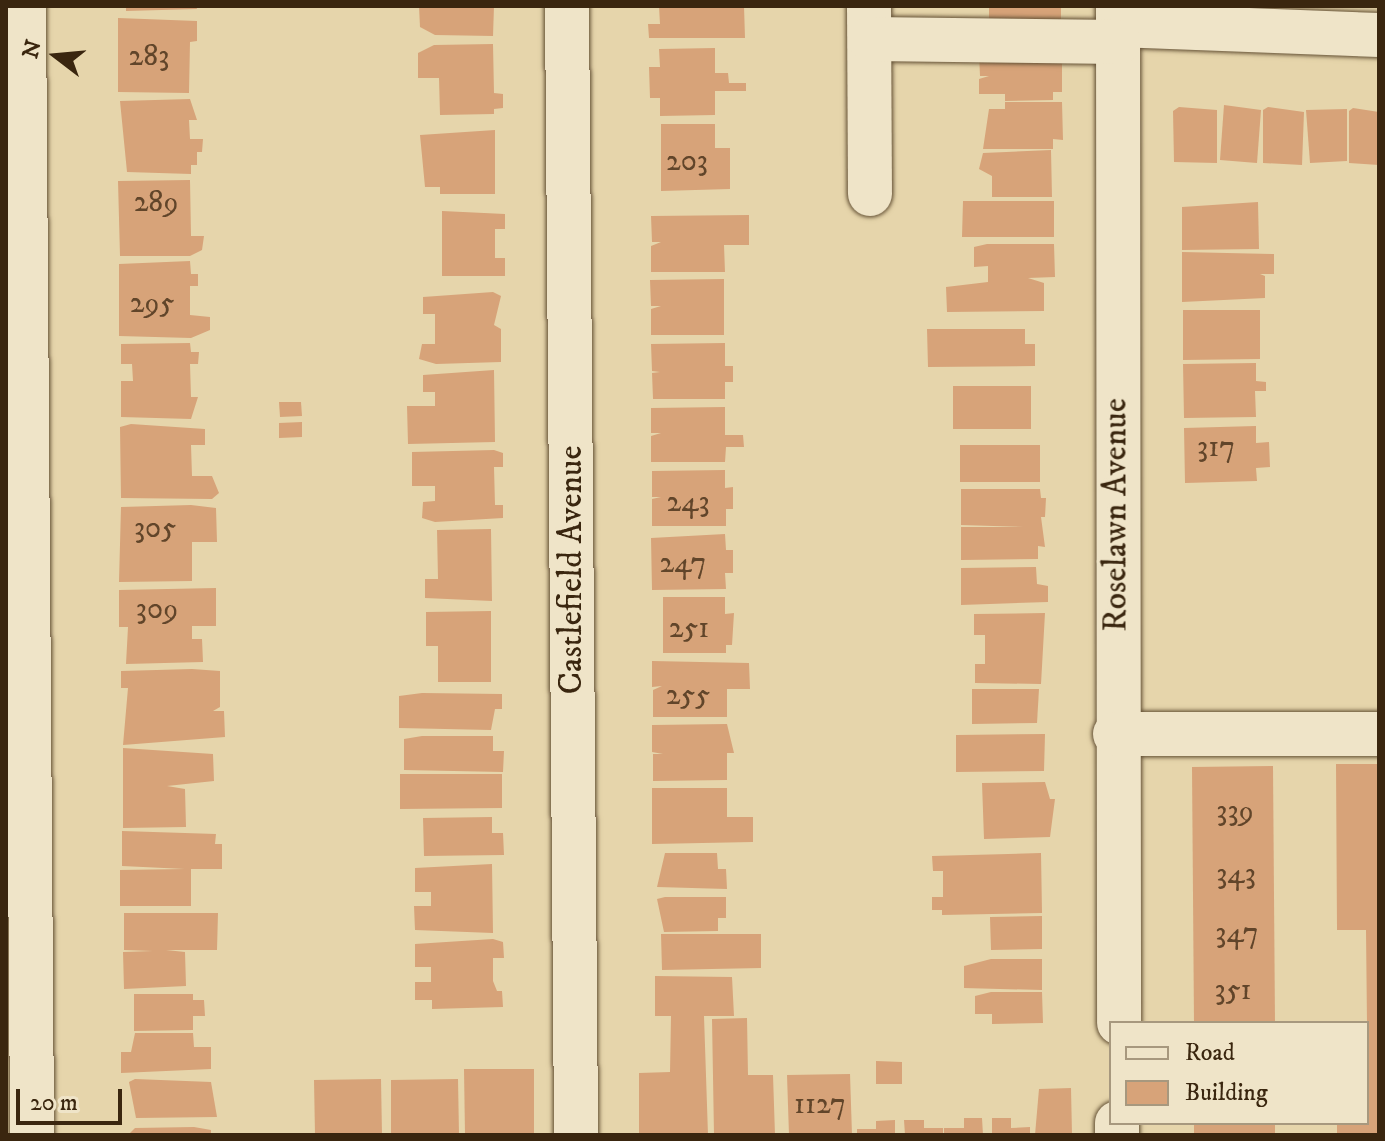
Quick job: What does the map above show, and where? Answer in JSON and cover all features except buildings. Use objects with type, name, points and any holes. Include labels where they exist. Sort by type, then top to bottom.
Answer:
[{"type":"street","points":[[24,6],[32,1135]]},
{"type":"street","name":"Castlefield Avenue","points":[[567,6],[576,1135]]},
{"type":"street","points":[[870,194],[870,23],[1118,24],[1379,35]]},
{"type":"street","name":"Roselawn Avenue","points":[[1118,24],[1115,734],[1119,1021]]},
{"type":"street","points":[[1115,734],[1379,734]]}]
